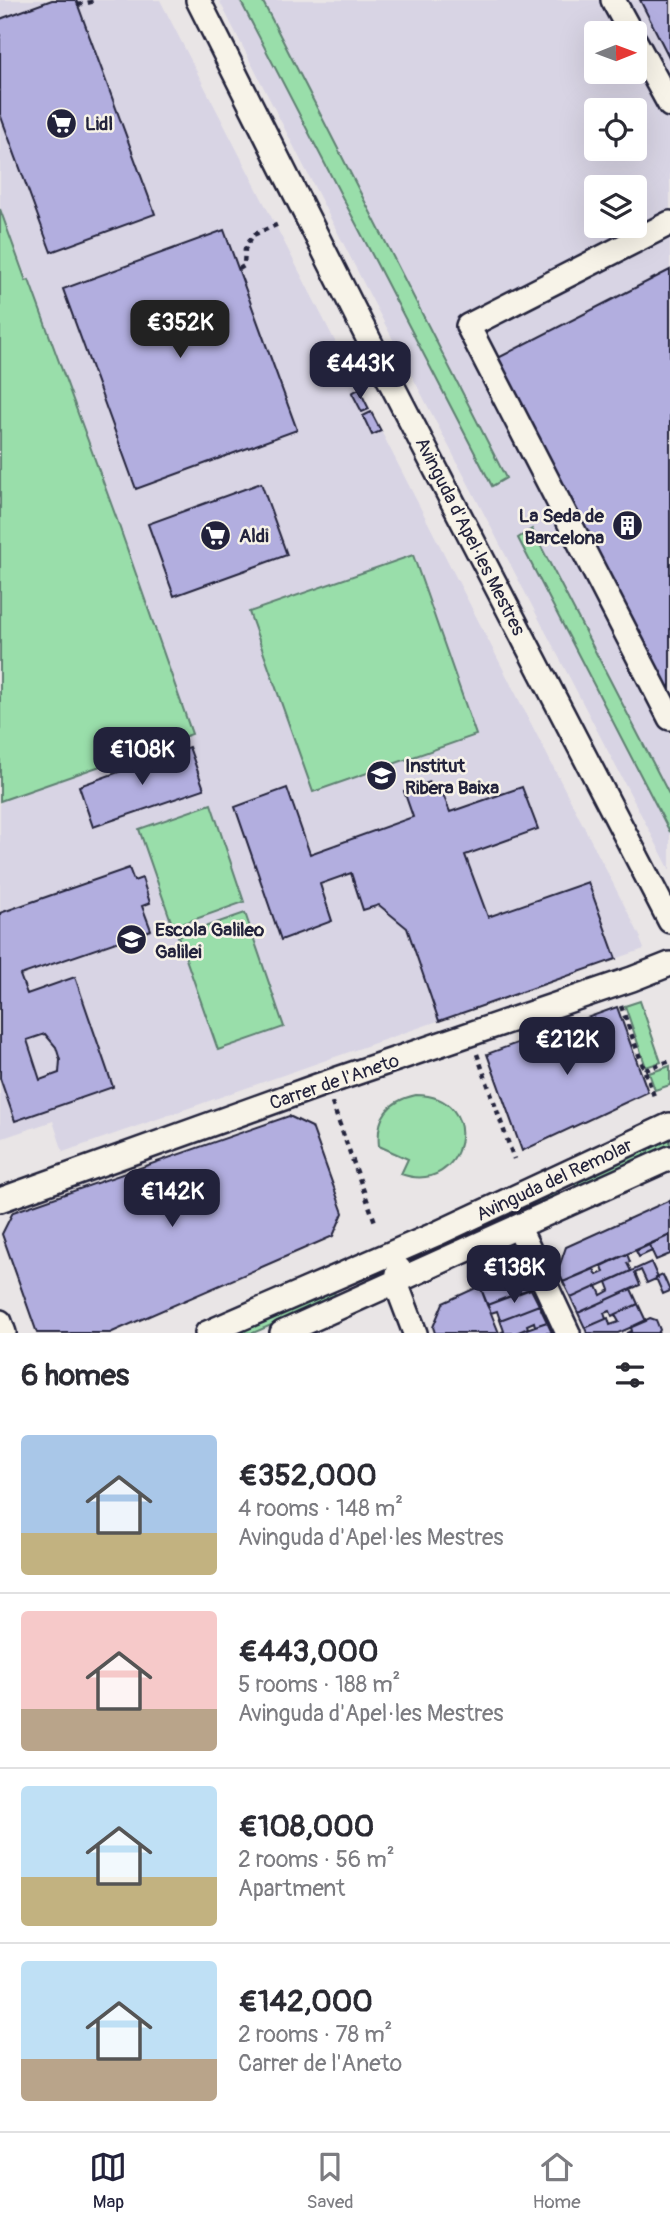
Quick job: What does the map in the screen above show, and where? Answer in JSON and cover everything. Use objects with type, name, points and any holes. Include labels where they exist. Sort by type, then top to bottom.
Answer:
[{"type":"street","name":"Avinguda d'Apel·les Mestres","points":[[198,0],[379,360],[670,920]]},
{"type":"street","points":[[613,0],[624,21]]},
{"type":"street","points":[[648,65],[670,105]]},
{"type":"street","points":[[670,223],[468,326],[670,718]]},
{"type":"street","name":"Carrer de l'Aneto","points":[[0,1200],[317,1086],[670,964]]},
{"type":"street","name":"Avinguda del Remolar","points":[[208,1333],[436,1234],[670,1125]]},
{"type":"street","name":"Avinguda del Remolar","points":[[282,1333],[670,1158]]},
{"type":"street","points":[[519,1228],[568,1333]]},
{"type":"street","points":[[415,1333],[396,1283],[396,1276],[401,1265],[425,1247],[436,1234]]},
{"type":"street","points":[[0,1322],[4,1333]]},
{"type":"path","points":[[78,5],[95,1]]},
{"type":"path","points":[[239,269],[244,266],[245,248],[253,235],[281,223]]},
{"type":"path","points":[[620,1002],[654,1096]]},
{"type":"path","points":[[476,1050],[514,1159]]},
{"type":"path","points":[[645,1070],[670,1061]]},
{"type":"path","points":[[331,1099],[376,1222]]},
{"type":"shaded area","points":[[0,0],[160,0],[641,938],[644,949],[63,1152],[53,1121],[0,1139],[0,801],[192,734],[116,517],[0,208]]},
{"type":"shaded area","points":[[219,0],[670,0],[670,870],[364,284]]},
{"type":"green space","points":[[240,0],[262,0],[506,478],[492,486]]},
{"type":"green space","points":[[0,209],[26,281],[29,280],[116,517],[192,734],[0,801]]},
{"type":"green space","points":[[532,529],[670,796],[670,832],[518,538]]},
{"type":"green space","points":[[413,555],[476,735],[313,792],[249,612]]},
{"type":"green space","points":[[211,804],[244,902],[173,927],[139,829]]},
{"type":"green space","points":[[245,913],[284,1027],[218,1050],[178,936]]},
{"type":"green space","points":[[640,1001],[661,1062],[646,1067],[625,1006]]},
{"type":"green space","points":[[670,1066],[670,1085],[655,1090],[649,1073]]},
{"type":"green space","points":[[416,1095],[439,1099],[454,1111],[460,1126],[460,1143],[454,1159],[441,1171],[423,1177],[401,1174],[408,1159],[379,1146],[380,1127],[386,1112],[398,1101]]},
{"type":"green space","points":[[670,1138],[670,1146],[577,1189],[574,1182]]},
{"type":"green space","points":[[555,1191],[558,1197],[458,1242],[456,1236]]},
{"type":"green space","points":[[333,1290],[336,1297],[253,1333],[235,1333]]},
{"type":"building","name":"Lidl","points":[[52,0],[76,0],[155,214],[51,252],[0,114],[0,19]]},
{"type":"building","points":[[640,0],[670,0],[670,59]]},
{"type":"building","points":[[224,230],[297,430],[136,489],[63,289]]},
{"type":"building","name":"La Seda de Barcelona","points":[[670,270],[670,693],[498,358]]},
{"type":"building","points":[[359,389],[369,409],[362,412],[352,393]]},
{"type":"building","points":[[371,412],[381,431],[372,435],[363,416]]},
{"type":"building","name":"Aldi","points":[[261,483],[287,555],[174,596],[148,524]]},
{"type":"building","points":[[189,747],[204,789],[93,827],[79,786]]},
{"type":"building","points":[[430,782],[433,792],[441,789],[450,812],[522,787],[538,829],[465,855],[488,917],[588,882],[616,959],[439,1021],[407,928],[379,905],[363,910],[351,873],[320,884],[332,921],[281,940],[235,807],[287,788],[310,854],[413,817],[404,791]]},
{"type":"building","points":[[129,868],[134,881],[142,878],[150,903],[142,906],[151,930],[20,975],[27,994],[75,977],[113,1087],[15,1121],[0,1078],[0,913]],"holes":[[[45,1034],[56,1047],[60,1060],[59,1073],[40,1080],[27,1040]]]},
{"type":"building","points":[[617,1007],[648,1092],[522,1151],[487,1054]]},
{"type":"building","points":[[289,1116],[312,1127],[343,1213],[333,1236],[110,1333],[37,1333],[2,1234],[13,1212]]},
{"type":"building","points":[[670,1200],[670,1235],[563,1282],[558,1270],[566,1247]]},
{"type":"building","points":[[670,1235],[670,1254],[656,1260],[649,1245]]},
{"type":"building","points":[[649,1245],[652,1251],[639,1257],[636,1251]]},
{"type":"building","points":[[627,1254],[631,1271],[571,1298],[563,1282],[594,1269],[597,1275],[604,1272],[602,1266]]},
{"type":"building","points":[[651,1262],[658,1278],[647,1283],[641,1270],[635,1273],[640,1285],[578,1313],[571,1298],[597,1286],[601,1295],[610,1290],[607,1282]]},
{"type":"building","points":[[506,1275],[529,1283],[531,1288],[487,1305],[480,1286]]},
{"type":"building","points":[[663,1275],[670,1291],[663,1294],[656,1278]]},
{"type":"building","points":[[480,1286],[499,1333],[435,1333],[433,1327],[443,1303]]},
{"type":"building","points":[[531,1289],[539,1305],[500,1320],[497,1311],[491,1313],[487,1305]]},
{"type":"building","points":[[631,1289],[638,1304],[612,1316],[610,1311],[604,1313],[606,1319],[585,1328],[578,1313]]},
{"type":"building","points":[[638,1304],[646,1321],[618,1333],[587,1333],[585,1328],[608,1318],[610,1325],[619,1322],[615,1315]]},
{"type":"building","points":[[539,1305],[547,1322],[535,1326],[534,1322],[516,1333],[500,1333],[504,1331],[500,1320]]},
{"type":"building","points":[[650,1318],[656,1320],[660,1330],[658,1333],[626,1333],[632,1331],[631,1327]]},
{"type":"building","points":[[547,1322],[552,1333],[516,1333],[535,1326]]},
{"type":"place","name":"Lidl","points":[[62,123]]},
{"type":"place","name":"La Seda de Barcelona","points":[[627,526]]},
{"type":"place","name":"Aldi","points":[[216,535]]},
{"type":"place","name":"Institut Ribera Baixa","points":[[382,776]]},
{"type":"place","name":"Escola Galileo Galilei","points":[[132,940]]}]
